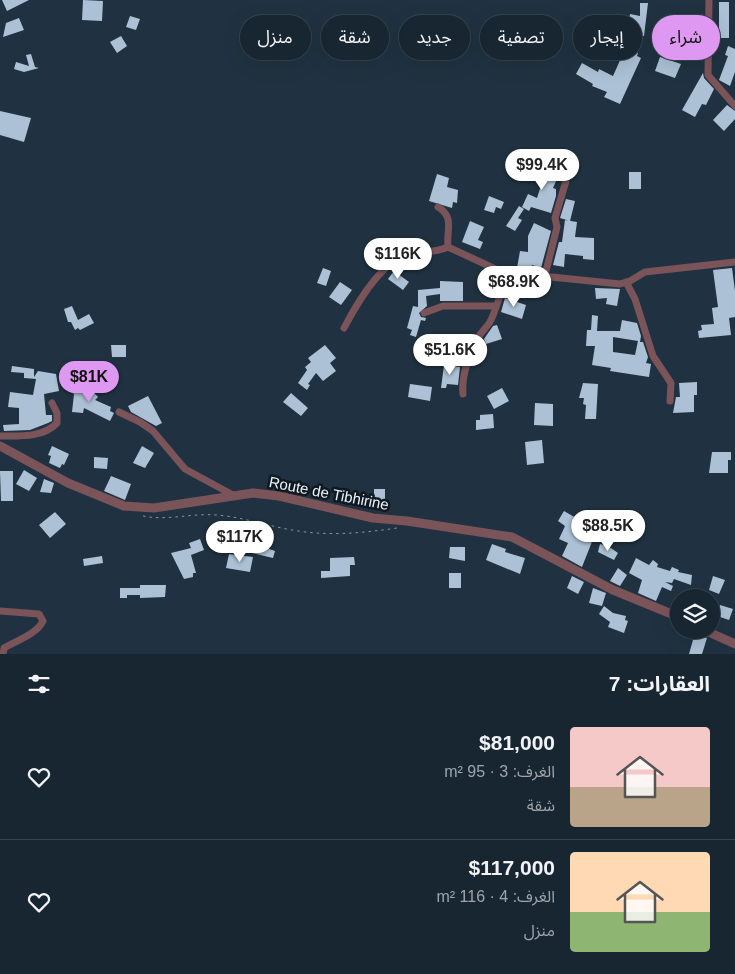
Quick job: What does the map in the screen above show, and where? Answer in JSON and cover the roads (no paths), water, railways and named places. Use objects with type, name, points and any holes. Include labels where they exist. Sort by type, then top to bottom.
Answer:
[{"type":"street","points":[[709,0],[708,75],[735,106]]},
{"type":"street","points":[[545,275],[557,227],[555,218],[566,181],[546,158]]},
{"type":"street","points":[[438,207],[446,212],[450,218],[448,247]]},
{"type":"street","points":[[448,247],[490,268],[584,282],[626,282],[645,272],[735,262]]},
{"type":"street","points":[[344,328],[359,300],[380,274],[400,258],[410,254],[440,251],[448,247]]},
{"type":"street","points":[[462,394],[461,383],[469,360],[479,336],[490,322],[507,272]]},
{"type":"street","points":[[626,282],[635,300],[653,356],[670,383],[670,402]]},
{"type":"street","points":[[424,313],[443,306],[496,306]]},
{"type":"street","points":[[0,436],[29,435],[50,431],[57,423],[57,413],[52,403]]},
{"type":"street","points":[[119,412],[153,431],[186,469],[233,495]]},
{"type":"street","name":"Route de Tibhirine","points":[[0,446],[68,483],[124,506],[154,508],[253,493],[279,496],[373,518],[407,521],[512,537],[613,590],[670,613]]},
{"type":"street","points":[[0,610],[39,614],[43,620],[41,625],[30,634],[4,648],[3,654]]},
{"type":"street","points":[[720,637],[735,644]]}]
